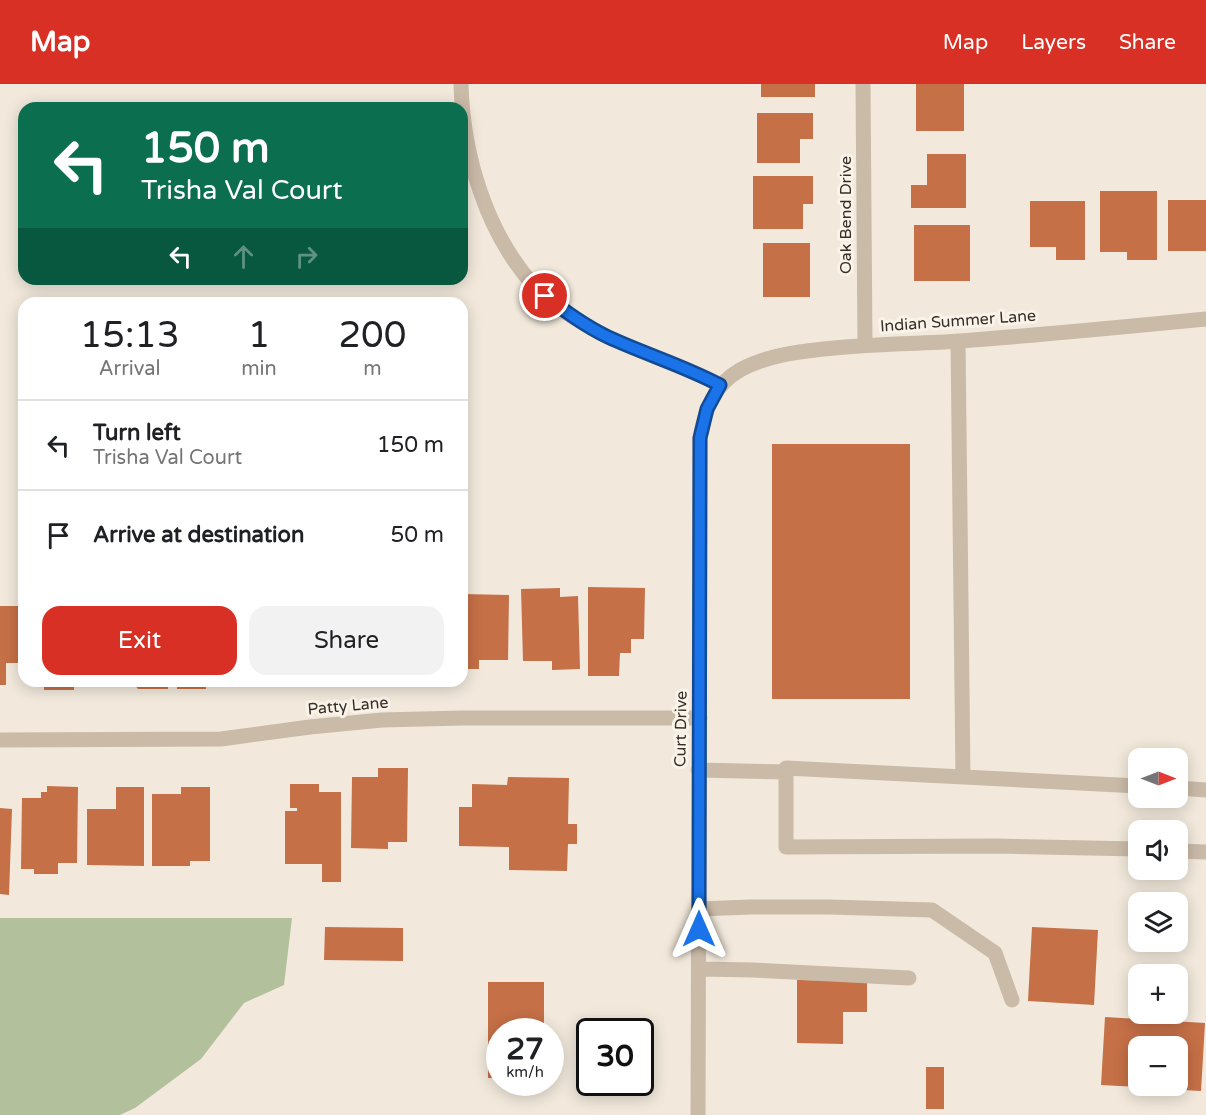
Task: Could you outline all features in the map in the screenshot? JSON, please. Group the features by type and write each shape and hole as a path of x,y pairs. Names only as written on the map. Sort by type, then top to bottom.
{"street":[{"path":"461,84 463,102"},
{"name":"Oak Bend Drive","path":"863,84 865,345"},
{"path":"468,147 486,206 506,248 536,288 571,316 606,336 692,370 720,385"},
{"name":"Indian Summer Lane","path":"720,385 741,370 765,360 799,352 865,345 958,341 1206,320"},
{"path":"958,341 963,777"},
{"name":"Curt Drive","path":"698,1115 700,438 707,409 720,385"},
{"name":"Patty Lane","path":"0,740 221,739 382,720 700,718"},
{"path":"1128,785 786,768 786,847 995,846 1128,849"},
{"path":"698,770 786,772"},
{"path":"1188,789 1206,790"},
{"path":"1188,851 1206,852"},
{"path":"699,909 829,907 932,910 995,953 1012,1000"},
{"path":"699,969 909,978"}],"green space":[{"path":"0,918 292,918 284,985 244,1003 201,1059 135,1108 120,1115 0,1115"}],"building":[{"path":"761,84 815,84 815,97 761,97"},
{"path":"916,84 964,84 964,131 916,131"},
{"path":"757,113 813,113 813,139 800,139 800,163 757,163"},
{"path":"927,154 966,154 966,208 911,208 911,185 927,185"},
{"path":"753,176 813,176 813,204 803,204 803,229 753,229"},
{"path":"1100,191 1157,191 1157,260 1127,260 1127,252 1100,252"},
{"path":"1168,200 1206,200 1206,251 1168,251"},
{"path":"1030,201 1085,201 1085,260 1056,260 1056,247 1030,247"},
{"path":"914,225 970,225 970,281 914,281"},
{"path":"763,243 810,243 810,297 763,297"},
{"path":"772,444 910,444 910,699 772,699"},
{"path":"588,587 645,588 644,639 631,639 631,653 620,653 619,676 588,676"},
{"path":"560,588 560,597 578,596 580,669 552,670 552,661 523,661 521,589"},
{"path":"468,594 509,595 508,660 479,660 479,669 468,669"},
{"path":"0,606 18,606 18,663 6,663 6,685 0,685"},
{"path":"44,687 74,687 74,690 44,690"},
{"path":"136,687 168,687 168,689 138,689"},
{"path":"177,687 206,687 206,689 177,689"},
{"path":"378,768 408,768 407,842 388,842 388,849 351,848 352,777 378,777"},
{"path":"508,777 569,778 568,824 577,824 577,844 568,844 567,871 509,870 509,847 459,846 459,807 472,807 472,784 507,785"},
{"path":"290,784 319,784 319,792 341,792 341,882 322,882 322,864 285,864 285,811 297,811 297,808 290,808"},
{"path":"47,786 78,787 77,863 58,863 58,874 34,874 34,869 21,869 22,798 41,798 41,792 47,792"},
{"path":"116,787 144,787 144,866 87,865 87,809 116,809"},
{"path":"181,787 210,787 210,861 190,861 190,866 152,866 152,794 181,794"},
{"path":"0,808 12,809 9,895 0,894"},
{"path":"325,927 403,928 403,961 324,960"},
{"path":"1032,927 1098,930 1094,1005 1028,1001"},
{"path":"797,980 867,981 867,1012 843,1012 843,1044 797,1043"},
{"path":"488,982 544,982 544,1018 488,1018"},
{"path":"1105,1017 1128,1018 1128,1024 1205,1023 1201,1091 1188,1090 1188,1036 1128,1036 1128,1086 1101,1085"},
{"path":"926,1067 944,1067 944,1109 926,1109"}],"route":[{"path":"545,296 571,316 606,336 692,370 720,385 707,409 700,438 699,929"}]}
